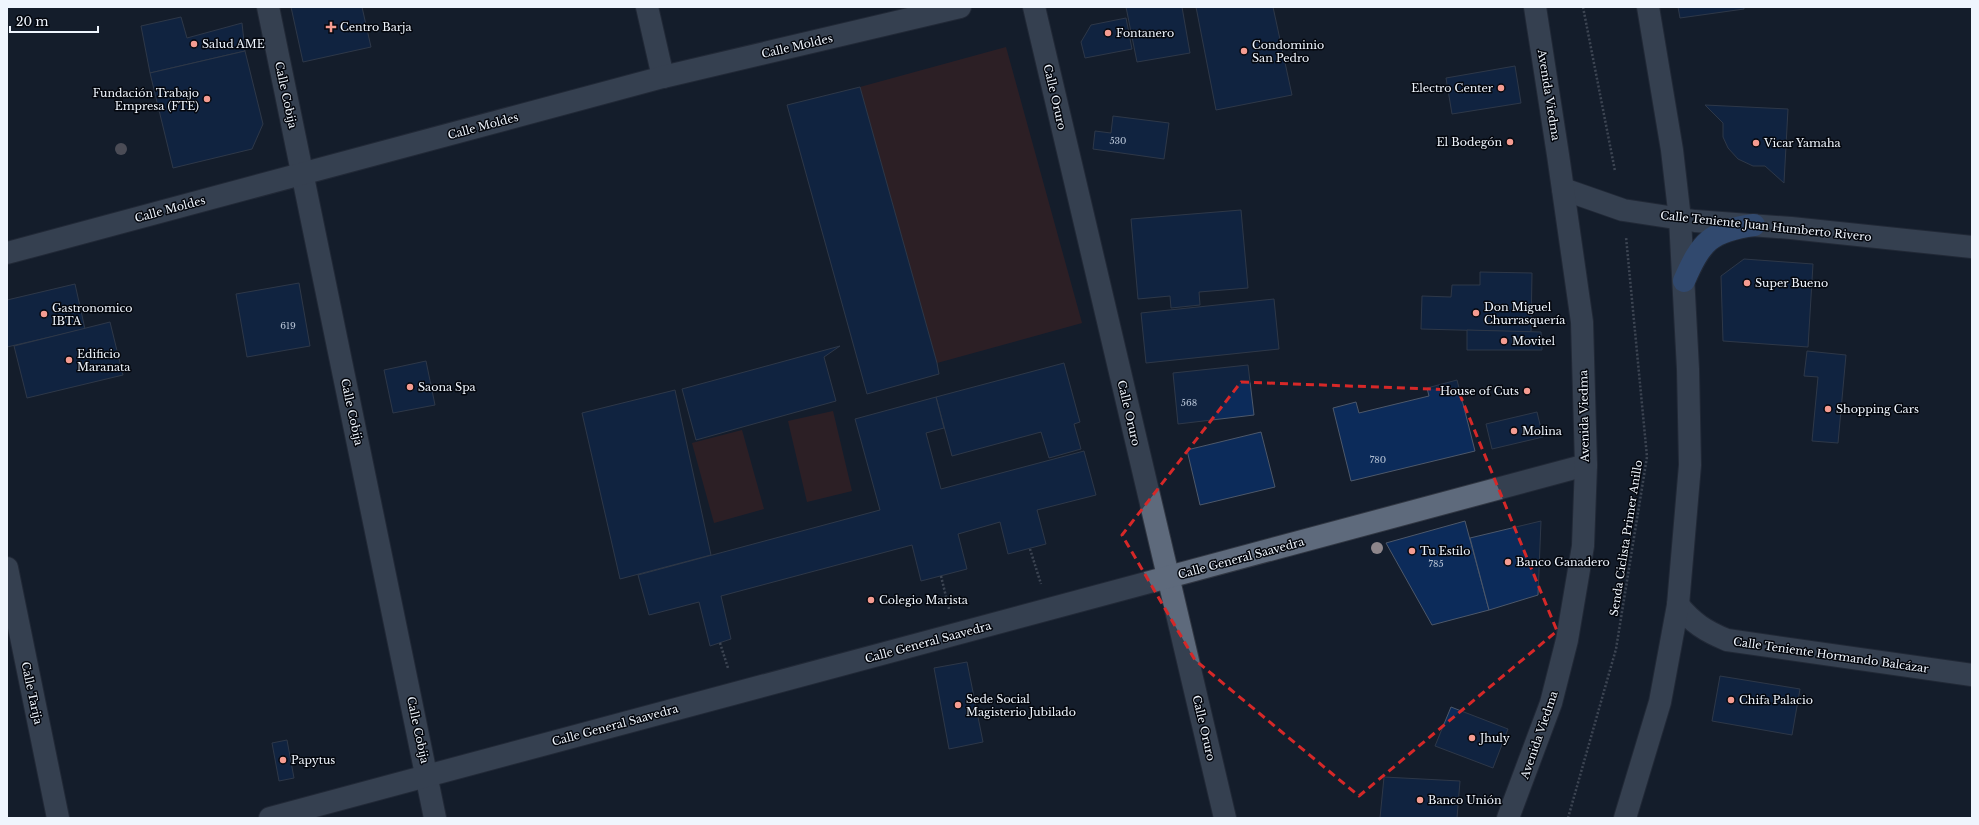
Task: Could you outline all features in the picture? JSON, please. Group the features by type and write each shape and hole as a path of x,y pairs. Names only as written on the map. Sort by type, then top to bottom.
{"main road":[{"path":"1684,281 1694,258 1709,240 1730,228 1754,225"}],"street":[{"name":"Calle Cobija","path":"268,7 428,775 435,818"},
{"path":"647,7 663,77"},
{"name":"Calle Moldes","path":"7,252 663,77 960,7"},
{"name":"Calle Oruro","path":"1034,7 1226,818"},
{"name":"Avenida Viedma","path":"1508,818 1550,703 1567,640 1582,546 1586,465 1582,322 1564,189 1534,7"},
{"path":"1625,818 1660,702 1678,605 1690,465 1688,369 1680,219 1672,150 1648,7"},
{"name":"Calle Teniente Juan Humberto Rivero","path":"1564,189 1623,210 1680,219 1972,247"},
{"name":"Calle General Saavedra","path":"270,818 1586,465"},
{"name":"Calle Tarija","path":"7,568 58,818"},
{"name":"Calle Teniente Hormando Balcázar","path":"1678,605 1689,618 1706,631 1727,640 1972,675"}],"path":[{"path":"1583,7 1614,171"},
{"name":"Senda Ciclista Primer Anillo","path":"1568,818 1616,649 1646,457 1626,231"},
{"path":"1030,549 1048,610"},
{"path":"941,576 955,635"}],"highlighted area":[{"path":"1241,382 1458,390 1557,631 1359,796 1195,660 1122,535"}],"shaded area":[{"path":"1006,47 1082,323 937,363 860,87"},
{"path":"833,411 852,491 807,502 788,421"},
{"path":"742,430 764,509 714,523 692,443"}],"building":[{"name":"Centro Barja","path":"291,7 362,7 371,47 303,62"},
{"path":"1126,7 1182,7 1190,53 1137,62"},
{"name":"Condominio San Pedro","path":"1196,7 1273,7 1292,95 1216,110"},
{"path":"1678,7 1744,7 1744,9 1680,18"},
{"name":"Salud AME","path":"181,17 187,38 242,23 245,51 150,73 141,26"},
{"name":"Fontanero","path":"1126,18 1132,49 1085,58 1081,42 1091,25"},
{"name":"Fundación Trabajo Empresa (FTE)","path":"245,51 263,124 252,149 173,168 150,73"},
{"path":"1515,66 1521,103 1452,114 1446,78"},
{"path":"860,87 939,374 867,394 787,105"},
{"name":"Vicar Yamaha","path":"1705,105 1788,109 1784,183 1765,166 1753,166 1738,159 1728,148 1723,137 1723,123"},
{"path":"1113,116 1169,123 1164,159 1093,149 1095,131 1111,133"},
{"path":"1241,210 1248,288 1199,292 1200,305 1171,308 1170,296 1138,299 1131,219"},
{"path":"1744,259 1813,264 1808,347 1723,341 1721,276"},
{"name":"Don Miguel Churrasquería","path":"1480,272 1532,273 1531,332 1421,329 1422,296 1451,297 1452,285 1480,285"},
{"path":"299,283 310,346 247,357 236,294"},
{"name":"Gastronomico IBTA","path":"75,284 85,329 7,347 7,300"},
{"path":"1274,299 1279,349 1146,363 1141,313"},
{"name":"Edificio Maranata","path":"110,322 123,375 27,398 14,346"},
{"name":"Movitel","path":"1467,330 1541,332 1542,350 1467,350"},
{"path":"840,346 824,357 836,401 696,440 682,389"},
{"name":"Shopping Cars","path":"1807,351 1846,355 1838,443 1812,441 1818,377 1804,376"},
{"name":"Saona Spa","path":"426,361 435,405 393,413 384,370"},
{"path":"1064,363 1080,422 1074,424 1081,449 1049,458 1041,432 952,456 936,397"},
{"path":"1248,365 1254,415 1178,424 1173,373"},
{"path":"1457,380 1475,451 1351,481 1333,408 1356,402 1359,413 1429,396 1427,388"},
{"path":"675,390 711,555 620,579 582,413"},
{"path":"936,397 944,428 926,433 941,489 1084,451 1096,495 1037,510 1046,544 1008,554 1000,522 958,534 967,569 921,581 912,545 721,596 731,639 710,646 699,602 649,615 638,575 880,510 855,419"},
{"name":"Molina","path":"1537,412 1543,437 1492,449 1486,424"},
{"path":"1261,432 1275,487 1200,505 1187,450"},
{"path":"1465,521 1489,610 1432,625 1386,543"},
{"name":"Banco Ganadero","path":"1541,521 1538,595 1489,610 1470,538"},
{"name":"Sede Social Magisterio Jubilado","path":"967,662 983,742 949,749 934,668"},
{"path":"1720,676 1800,689 1792,735 1712,721"},
{"name":"Jhuly","path":"1451,707 1508,729 1493,768 1435,746"},
{"name":"Papytus","path":"287,740 294,778 279,781 272,743"},
{"name":"Banco Unión","path":"1384,777 1460,781 1457,818 1380,818"}],"place":[{"name":"Centro Barja","path":"331,27"},
{"name":"Fontanero","path":"1108,33"},
{"name":"Salud AME","path":"194,44"},
{"name":"Condominio San Pedro","path":"1244,51"},
{"name":"Electro Center","path":"1501,88"},
{"name":"Fundación Trabajo Empresa (FTE)","path":"207,99"},
{"name":"El Bodegón","path":"1510,142"},
{"name":"Vicar Yamaha","path":"1756,143"},
{"name":"Super Bueno","path":"1747,283"},
{"name":"Don Miguel Churrasquería","path":"1476,313"},
{"name":"Gastronomico IBTA","path":"44,314"},
{"name":"Movitel","path":"1504,341"},
{"name":"Edificio Maranata","path":"69,360"},
{"name":"Saona Spa","path":"410,387"},
{"name":"House of Cuts","path":"1527,391"},
{"name":"Shopping Cars","path":"1828,409"},
{"name":"Molina","path":"1514,431"},
{"name":"Tu Estilo","path":"1412,551"},
{"name":"Banco Ganadero","path":"1508,562"},
{"name":"Colegio Marista","path":"871,600"},
{"name":"Chifa Palacio","path":"1731,700"},
{"name":"Sede Social Magisterio Jubilado","path":"958,705"},
{"name":"Jhuly","path":"1472,738"},
{"name":"Papytus","path":"283,760"},
{"name":"Banco Unión","path":"1420,800"}]}
